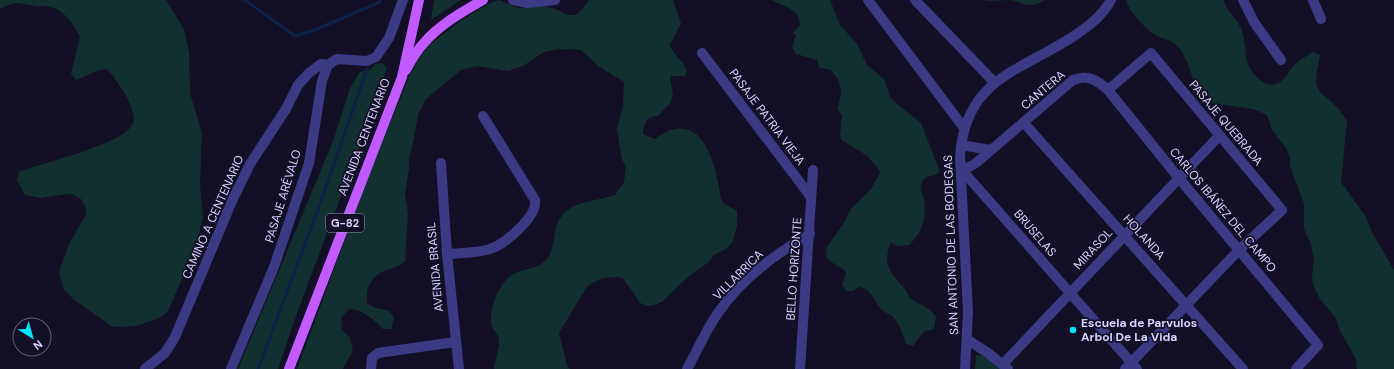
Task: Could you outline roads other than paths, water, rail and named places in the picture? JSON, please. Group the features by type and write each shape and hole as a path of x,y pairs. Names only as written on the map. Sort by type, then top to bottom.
{"main road":[{"name":"AVENIDA CENTENARIO","path":"289,369 402,77 419,0"},
{"path":"402,77 422,44 430,36 450,20 483,0"}],"street":[{"path":"328,65 337,59 367,61 376,57 389,38 403,0"},
{"path":"513,0 527,3 556,0"},
{"path":"868,0 964,128"},
{"path":"915,0 994,82"},
{"name":"SAN ANTONIO DE LAS BODEGAS","path":"965,369 968,340 968,312 961,169 961,145 964,128 974,106 994,82 1070,39 1088,26 1103,12 1111,0"},
{"path":"1244,0 1254,22 1281,60"},
{"path":"1313,0 1321,19"},
{"name":"PASAJE PATRIA VIEJA","path":"702,53 812,197"},
{"name":"PASAJE QUEBRADA","path":"1108,90 1151,53 1282,210 1239,250"},
{"name":"CAMINO A CENTENARIO","path":"145,369 165,353 175,337 232,201 260,148 281,117 303,78 321,64 328,65"},
{"name":"PASAJE ARÉVALO","path":"231,369 274,267 309,163 322,81 328,65"},
{"name":"CANTERA","path":"961,169 976,163 1068,84 1079,78 1091,78 1108,90"},
{"name":"CARLOS IBÁÑEZ DEL CAMPO","path":"1108,90 1178,177 1318,345 1296,369"},
{"path":"446,254 483,250 496,246 512,235 527,221 535,207 535,200 483,116"},
{"name":"HOLANDA","path":"1024,123 1243,369"},
{"name":"MIRASOL","path":"1006,366 1124,235 1219,136"},
{"path":"961,145 991,150"},
{"name":"AVENIDA BRASIL","path":"441,163 446,254 459,369"},
{"name":"BRUSELAS","path":"961,169 1070,294 1131,367"},
{"name":"BELLO HORIZONTE","path":"800,369 813,170"},
{"name":"VILLARRICA","path":"687,369 718,314 729,300 767,262 810,234"},
{"path":"1131,367 1239,250"},
{"path":"968,340 1006,366"},
{"path":"371,369 372,358 378,354 456,342"}],"waterway":[{"path":"245,0 295,36 317,29 380,2 380,0"},
{"path":"258,369 324,193 367,69"}],"place":[{"name":"Escuela de Parvulos Arbol De La Vida","path":"1073,330"}]}
